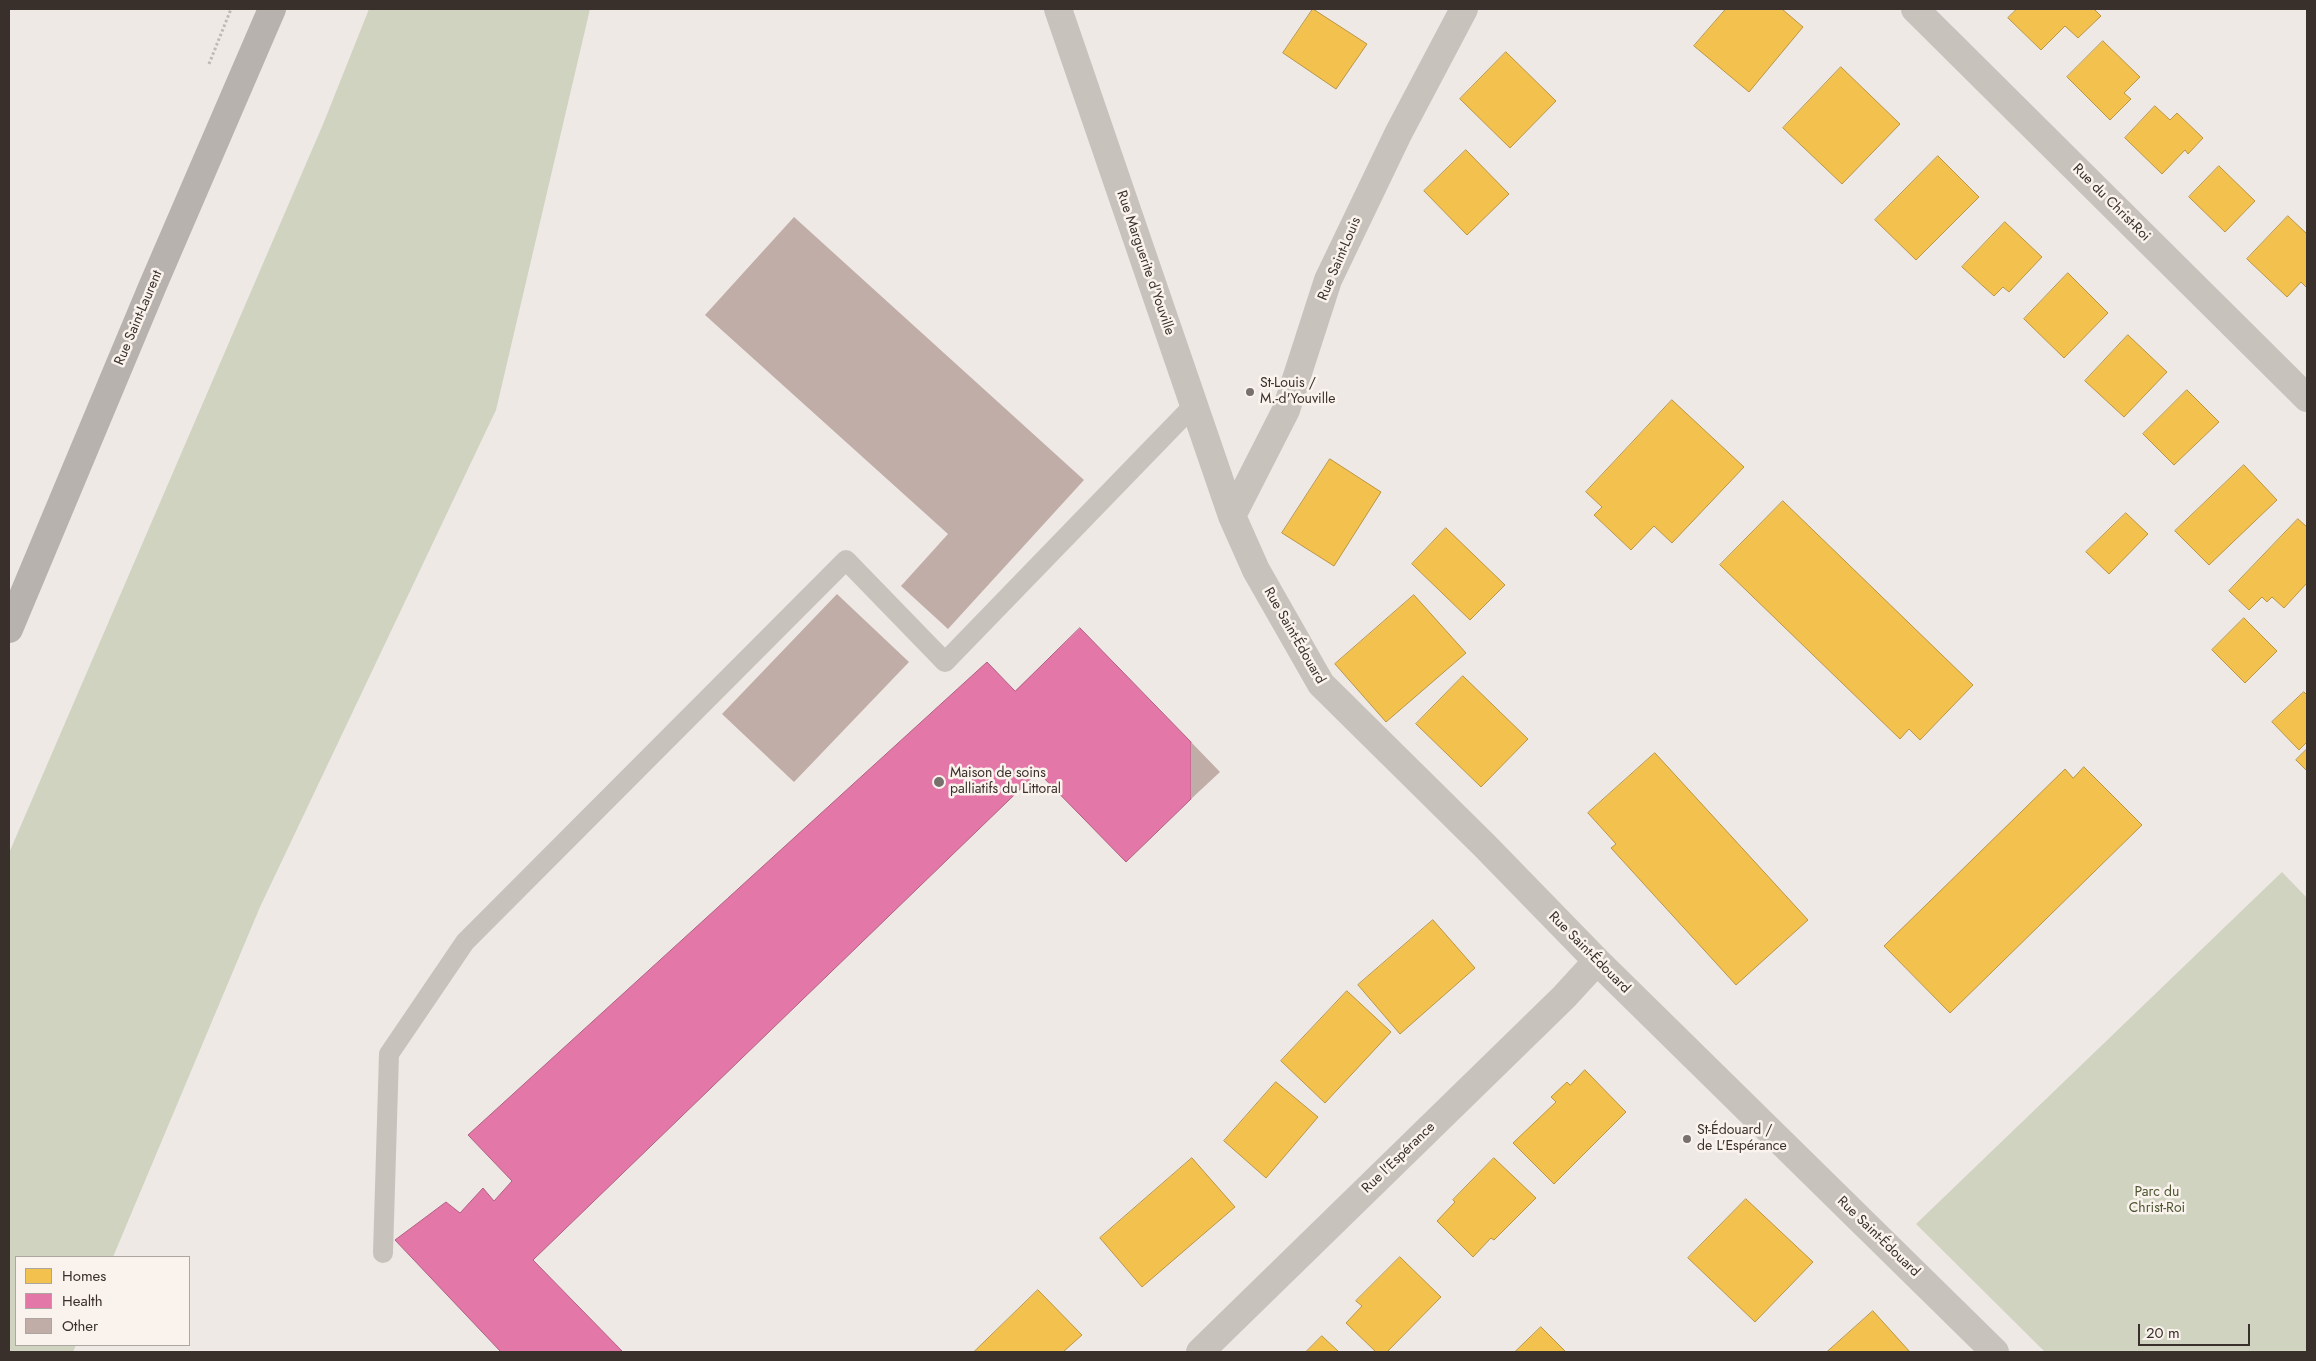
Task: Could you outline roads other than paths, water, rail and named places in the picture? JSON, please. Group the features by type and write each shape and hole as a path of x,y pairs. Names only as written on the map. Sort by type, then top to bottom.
{"street":[{"name":"Rue Saint-Laurent","path":"9,629 153,285 272,9"},
{"name":"Rue Marguerite d'Youville","path":"1058,9 1232,516"},
{"name":"Rue Saint-Louis","path":"1232,516 1286,410 1328,280 1398,134 1464,9"},
{"name":"Rue du Christ-Roi","path":"1915,9 2307,398"},
{"name":"Rue Saint-Édouard","path":"1232,516 1256,570 1321,684 1485,846 1597,962 1996,1352"},
{"name":"Rue l'Espérance","path":"1200,1352 1564,997 1597,962"}],"lane":[{"path":"383,1253 389,1054 464,942 846,560 945,662 1194,405"}],"place":[{"name":"St-Louis / M.-d'Youville","path":"1250,392"},
{"name":"Maison de soins palliatifs du Littoral","path":"939,782"},
{"name":"St-Édouard / de L'Espérance","path":"1687,1139"}],"park label":[{"name":"Parc du Christ-Roi","path":"2157,1202"}]}
